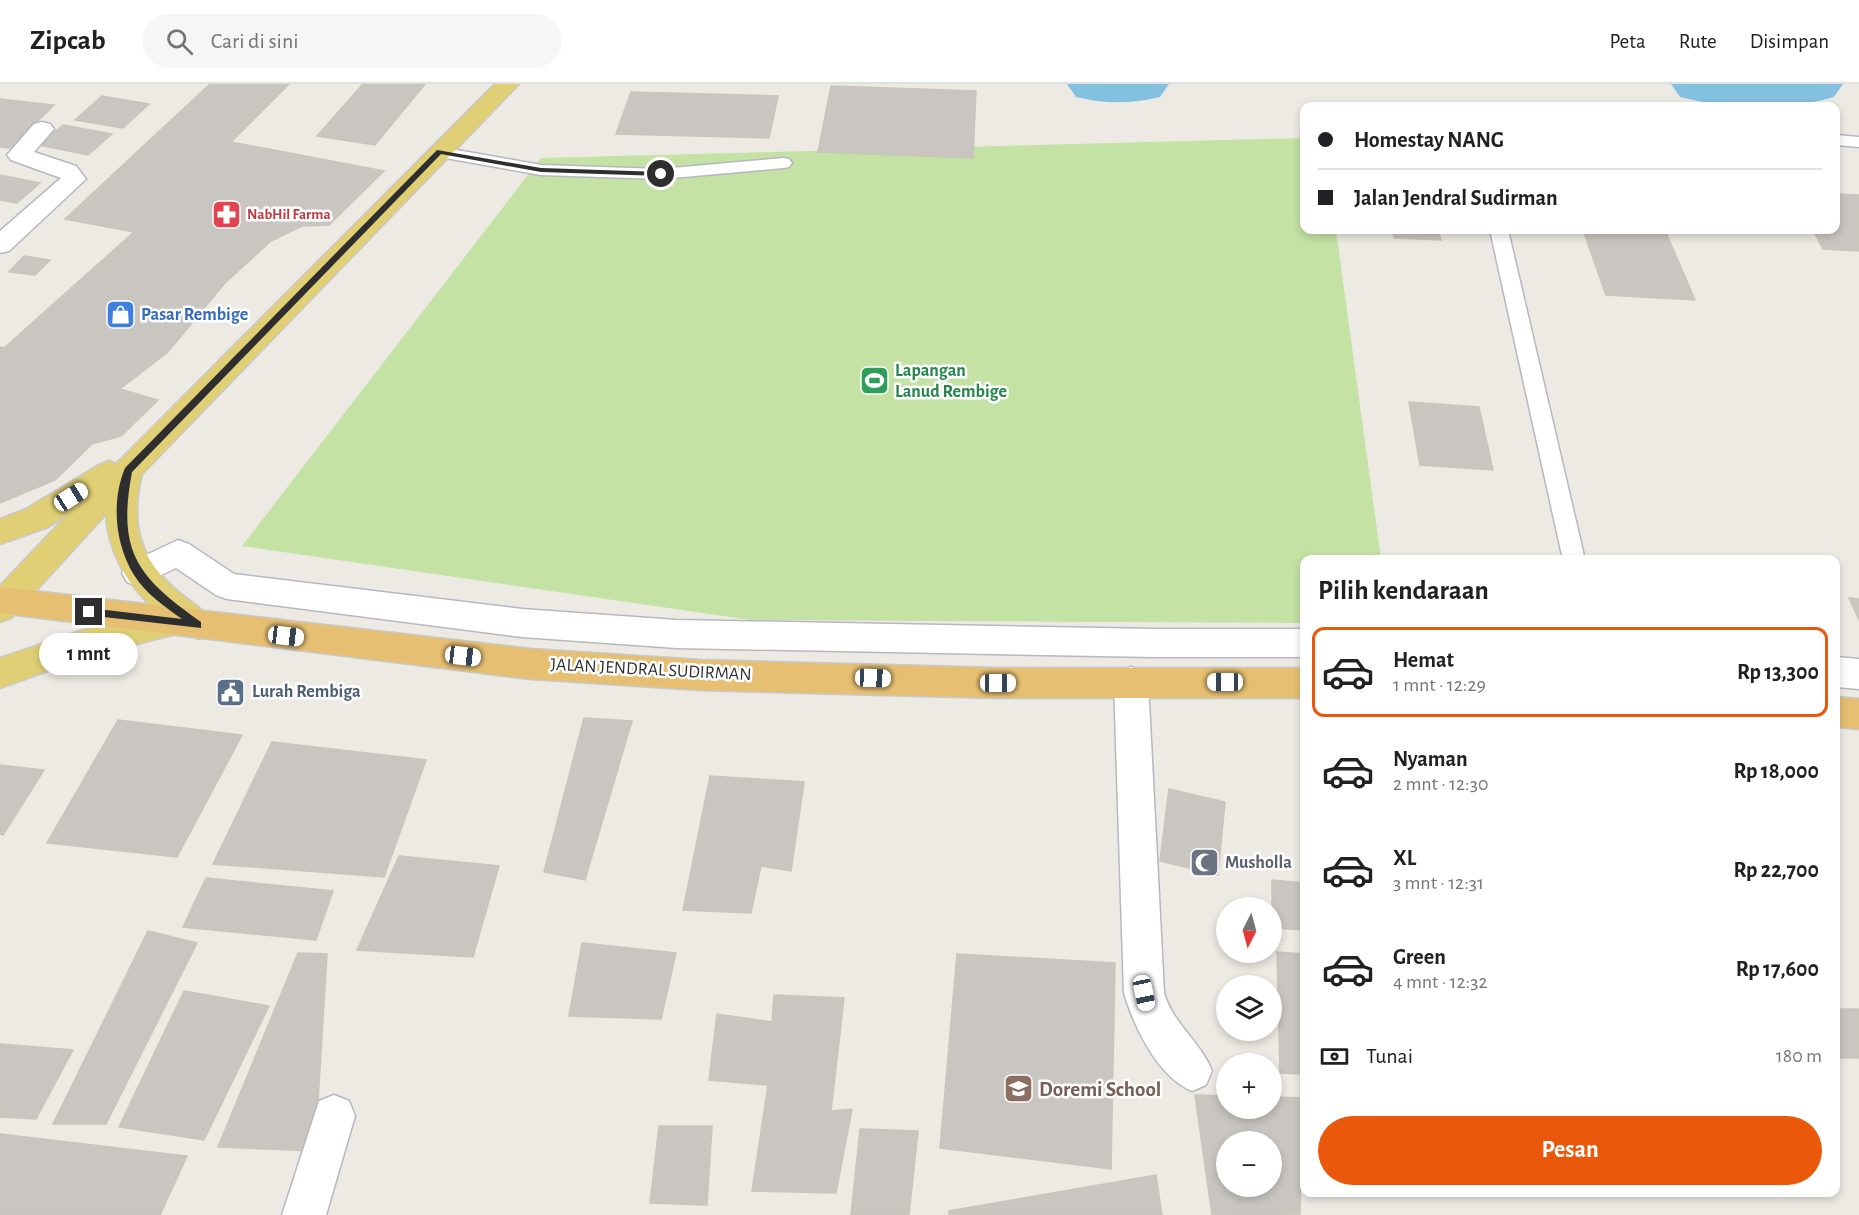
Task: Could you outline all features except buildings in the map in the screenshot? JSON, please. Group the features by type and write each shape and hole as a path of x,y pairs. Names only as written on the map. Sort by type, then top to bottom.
{"highway":[{"name":"JALAN JENDRAL SUDIRMAN","path":"2,603 531,664 701,675 998,683 1300,683"},
{"path":"1840,712 1859,714"}],"main road":[{"path":"2,603 152,444 508,84"},
{"path":"0,532 37,518 152,444"},
{"path":"128,470 121,506 124,541 138,573 185,624"},
{"path":"0,673 86,643 185,624"}],"street":[{"path":"0,245 74,179 68,171 19,155 42,129"},
{"path":"138,573 178,553 227,586 522,623 677,634 1154,643 1300,643"},
{"path":"1840,672 1859,674"},
{"path":"1131,682 1144,993 1148,1011 1156,1026 1192,1071"},
{"path":"304,1215 334,1116"}],"lane":[{"path":"1840,140 1859,142"},
{"path":"440,152 541,170 661,174 783,163"},
{"path":"1500,234 1573,555"}],"green space":[{"path":"1300,138 1300,234 1337,234 1380,555 1300,555 1300,623 751,620 242,546 541,158"}],"waterway":[{"path":"1097,84 1139,84"},
{"path":"1701,84 1715,87 1799,88 1813,84"}],"place":[{"name":"NabHil Farma","path":"226,214"},
{"name":"Pasar Rembige","path":"120,315"},
{"name":"Lapangan Lanud Rembige","path":"874,381"},
{"name":"Lurah Rembiga","path":"231,692"},
{"name":"Musholla","path":"1204,863"},
{"name":"Doremi School","path":"1018,1089"}],"route":[{"path":"89,612 198,625 164,601 138,573 124,541 121,506 128,470 440,152 541,170 661,174"}]}
